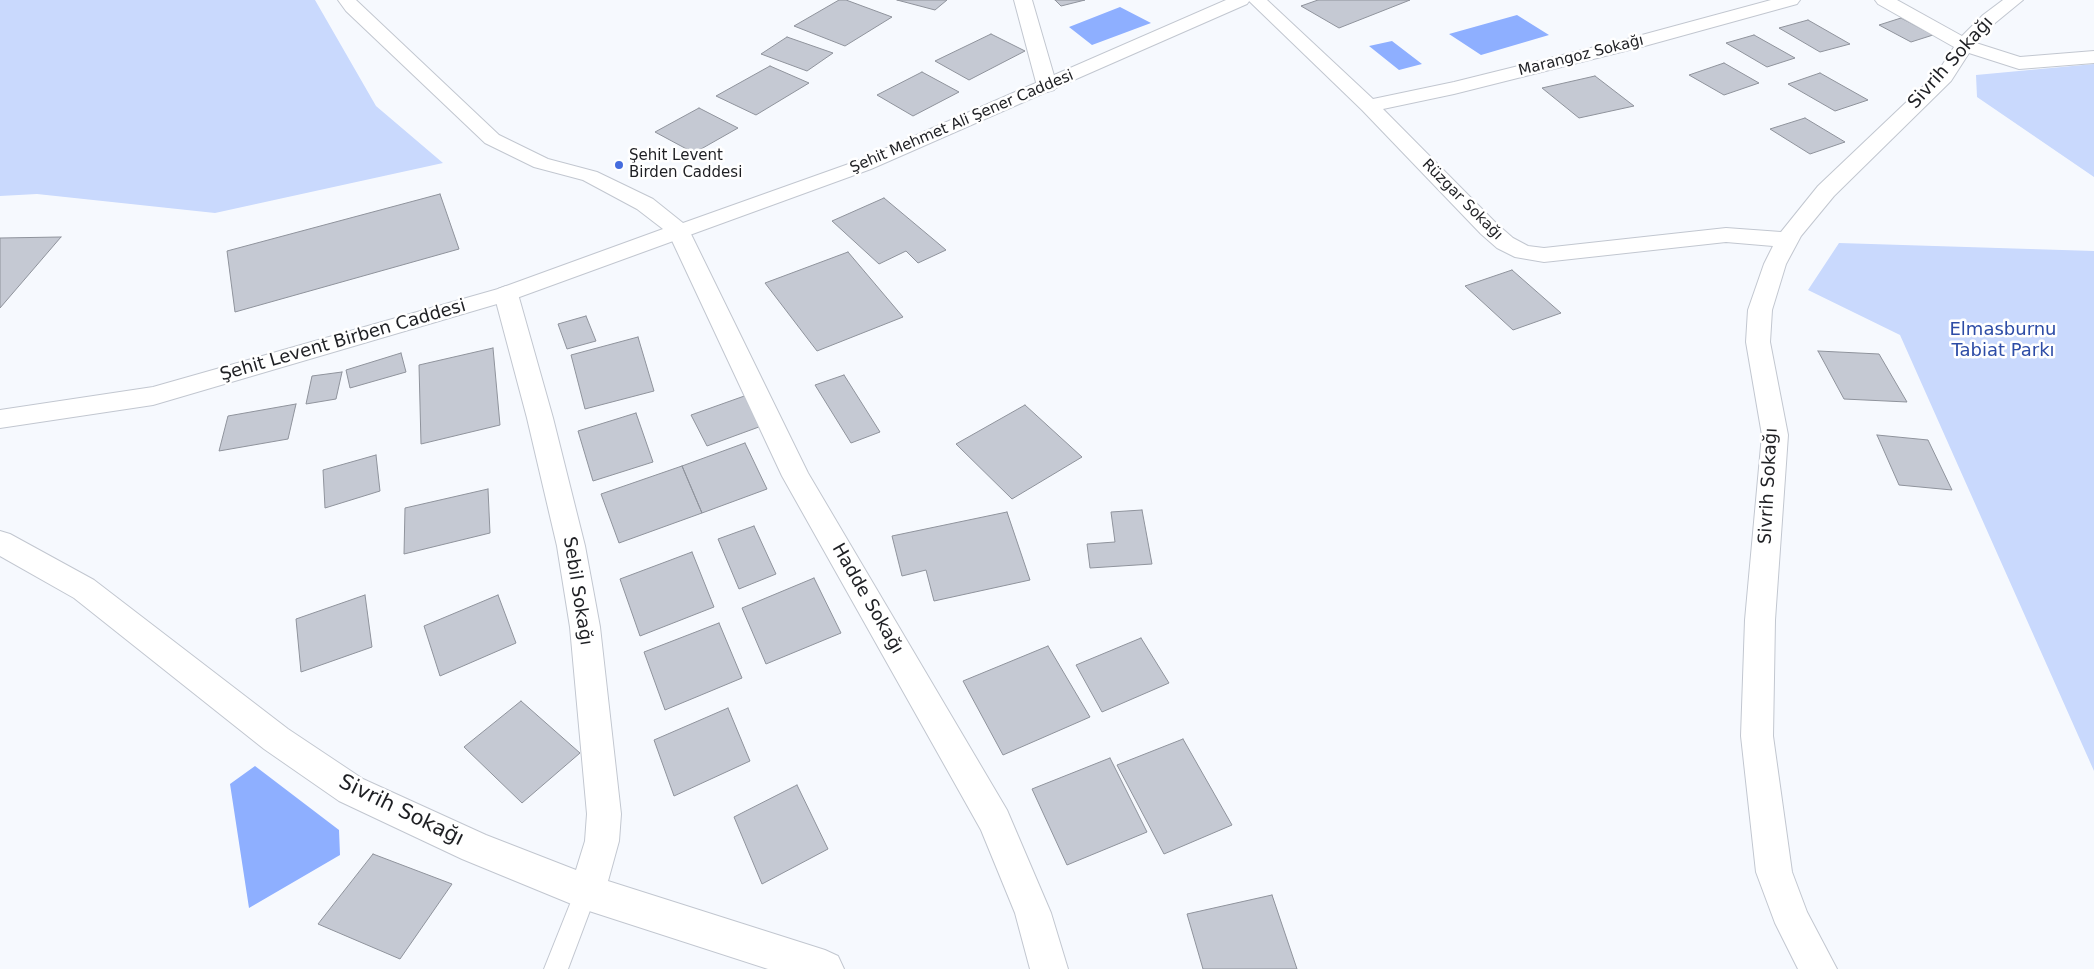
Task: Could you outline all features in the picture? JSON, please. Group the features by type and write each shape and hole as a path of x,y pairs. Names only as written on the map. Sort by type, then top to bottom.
{"street":[{"path":"347,0 352,7 492,140 541,163 590,176 645,204 678,230"},
{"path":"1023,0 1047,86"},
{"name":"Şehit Mehmet Ali Şener Caddesi","path":"678,230 864,165 1240,0"},
{"name":"Rüzgar Sokağı","path":"1257,0 1369,106 1489,229 1504,243 1523,252 1544,255 1726,235 1788,240"},
{"name":"Marangoz Sokağı","path":"1369,106 1454,88 1791,0"},
{"path":"1884,0 1964,45 2019,63 2094,57"},
{"name":"Sivrih Sokağı","path":"1818,969 1793,923 1774,872 1757,736 1760,620 1776,435 1758,342 1760,310 1775,264 1788,240 1826,191 1944,77 1964,45 1989,19 2014,0"},
{"name":"Şehit Levent Birben Caddesi","path":"0,419 153,396 506,294 678,230"},
{"name":"Hadde Sokağı","path":"678,230 796,476 995,821 1033,913 1050,969"},
{"name":"Sebil Sokağı","path":"506,294 540,418 571,546 585,627 604,814 602,841 596,867 586,892"},
{"name":"Sivrih Sokağı","path":"0,542 84,588 276,739 351,790 474,847 586,892 789,963 826,969"}],"lane":[{"path":"556,969 586,892"}],"green space":[{"path":"0,0 315,0 376,106 443,163 215,213 37,194 0,196"},
{"path":"2094,64 2094,177 1977,97 1976,75"},
{"name":"Elmasburnu Tabiat Parkı","path":"1839,243 2094,251 2094,771 1900,335 1808,290"}],"water":[{"path":"1120,7 1151,23 1092,45 1069,27"},
{"path":"1517,15 1549,35 1481,55 1449,34"},
{"path":"1392,41 1422,64 1399,70 1369,46"},
{"path":"255,766 339,830 340,855 249,908 230,784"}],"building":[{"path":"839,0 846,0 892,17 845,46 794,26"},
{"path":"897,0 947,0 935,10"},
{"path":"1055,0 1085,0 1061,6"},
{"path":"1318,0 1410,0 1339,28 1301,6"},
{"path":"1901,18 1933,35 1911,42 1879,25"},
{"path":"1808,20 1850,44 1820,52 1779,28"},
{"path":"991,34 1025,51 969,80 935,61"},
{"path":"1754,35 1795,58 1767,67 1726,43"},
{"path":"787,37 833,53 807,71 761,54"},
{"path":"1724,63 1759,83 1724,95 1689,75"},
{"path":"770,66 809,83 756,115 716,96"},
{"path":"922,72 959,92 913,116 877,95"},
{"path":"1820,73 1868,100 1835,111 1788,84"},
{"path":"1595,76 1634,106 1579,118 1542,88"},
{"path":"699,108 738,128 694,153 655,132"},
{"path":"1805,118 1845,142 1810,154 1770,129"},
{"path":"440,194 459,249 235,312 227,251"},
{"path":"884,198 946,250 918,263 906,251 879,264 832,221"},
{"path":"61,237 0,308 0,238"},
{"path":"848,252 903,317 817,351 765,283"},
{"path":"1512,270 1561,313 1513,330 1465,286"},
{"path":"586,316 596,341 567,349 558,324"},
{"path":"638,337 654,391 585,409 571,355"},
{"path":"493,348 500,425 421,444 419,365"},
{"path":"1818,351 1879,354 1907,402 1844,399"},
{"path":"401,353 406,372 350,388 346,370"},
{"path":"342,372 336,399 306,404 312,376"},
{"path":"844,375 880,432 851,443 815,385"},
{"path":"750,394 767,424 707,446 691,415"},
{"path":"296,404 288,439 219,451 228,416"},
{"path":"1025,405 1082,457 1012,499 956,444"},
{"path":"636,413 653,462 593,481 578,431"},
{"path":"1877,435 1928,440 1952,490 1899,485"},
{"path":"745,443 767,489 702,513 682,466"},
{"path":"376,455 380,491 325,508 323,470"},
{"path":"682,466 702,513 619,543 601,494"},
{"path":"488,489 490,533 404,554 405,508"},
{"path":"1142,510 1152,564 1090,568 1087,544 1115,542 1111,512"},
{"path":"1007,512 1030,580 934,601 926,570 902,576 892,536"},
{"path":"754,526 776,574 739,589 718,539"},
{"path":"692,552 714,607 640,636 620,579"},
{"path":"814,578 841,633 766,664 742,608"},
{"path":"365,595 372,647 301,672 296,619"},
{"path":"498,595 516,643 440,676 424,626"},
{"path":"719,623 742,678 665,710 644,652"},
{"path":"1141,638 1169,683 1102,712 1076,665"},
{"path":"1048,646 1090,717 1003,755 963,681"},
{"path":"521,701 580,753 522,803 464,747"},
{"path":"728,708 750,761 674,796 654,740"},
{"path":"1183,739 1232,825 1164,854 1117,765"},
{"path":"1110,758 1147,832 1067,865 1032,789"},
{"path":"797,785 828,849 762,884 734,817"},
{"path":"373,854 452,884 400,959 318,924"},
{"path":"1272,895 1297,969 1203,969 1187,914"}],"place":[{"name":"Şehit Levent Birden Caddesi","path":"619,165"}]}
